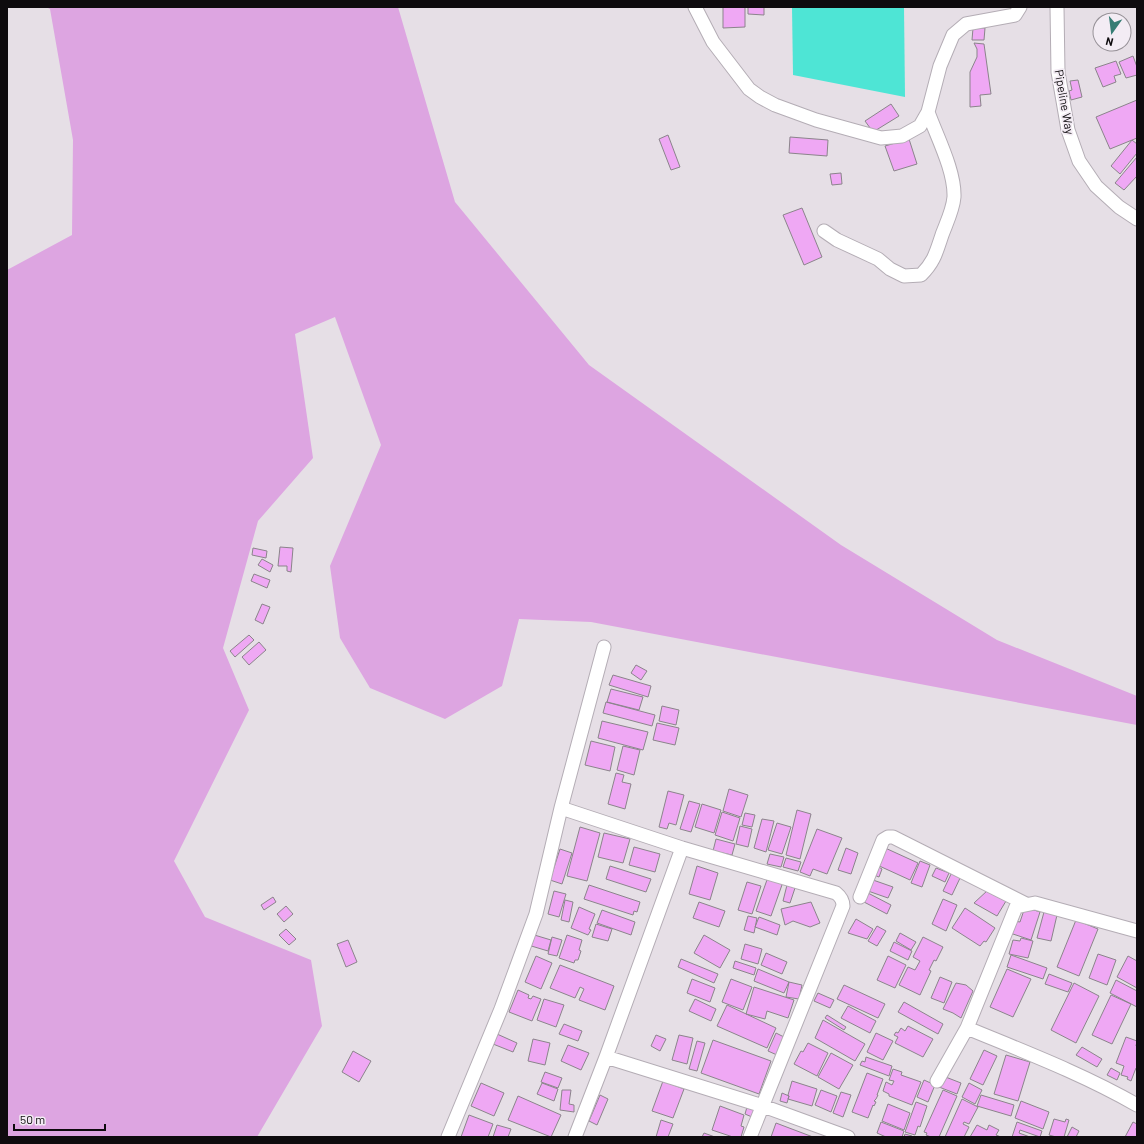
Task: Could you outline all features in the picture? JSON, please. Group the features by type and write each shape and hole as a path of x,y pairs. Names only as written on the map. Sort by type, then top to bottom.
{"street":[{"path":"695,7 713,42 748,89 775,105 816,120 881,138 902,136 920,126 928,112 940,66 953,35 966,24 1015,15 1020,7"},
{"name":"Pipeline Way","path":"1058,7 1058,72 1068,130 1076,154 1096,186 1119,207 1137,219"},
{"path":"824,231 837,240 878,259 890,269 904,276 921,275 931,266 954,198 950,170 928,112"},
{"path":"448,1137 501,1009 536,914 561,808 604,647"},
{"path":"561,808 682,848 836,894 843,901 843,906 750,1137"},
{"path":"860,897 884,840 888,837 893,837 1026,904"},
{"path":"575,1137 606,1057 682,848"},
{"path":"937,1081 967,1028 1016,907 1035,903 1137,931"},
{"path":"967,1028 1069,1070 1137,1105"},
{"path":"606,1057 763,1106 848,1137"}],"shaded area":[{"path":"46,7 398,7 455,202 589,365 841,545 997,640 1137,696 1137,725 591,622 519,619 502,686 445,719 370,688 340,638 330,566 381,445 335,317 295,334 313,458 258,521 223,648 249,710 174,861 205,917 311,960 322,1026 257,1137 7,1137 7,270 72,235 73,140 50,9"},
{"path":"792,7 904,7 905,97 793,75"}],"building":[{"path":"723,7 745,7 745,27 723,28"},
{"path":"748,7 764,7 764,15 748,14"},
{"path":"973,28 985,28 984,40 972,40"},
{"path":"974,43 984,44 991,94 980,95 981,106 970,107 970,72 977,57 977,49"},
{"path":"1133,56 1137,67 1137,75 1126,78 1119,62"},
{"path":"1116,61 1121,74 1114,76 1116,82 1103,87 1095,68"},
{"path":"1078,80 1082,97 1071,100 1069,91 1072,90 1070,81"},
{"path":"1137,100 1137,138 1110,149 1096,117"},
{"path":"891,104 899,116 873,132 865,121"},
{"path":"668,135 680,167 671,170 659,139"},
{"path":"790,137 828,140 827,156 789,153"},
{"path":"909,139 917,164 894,171 885,146"},
{"path":"1132,140 1137,144 1137,153 1120,174 1111,166"},
{"path":"1137,157 1137,176 1124,190 1115,183"},
{"path":"841,173 842,184 832,185 830,174"},
{"path":"802,208 822,257 804,265 783,215"},
{"path":"280,547 293,548 291,572 287,571 287,566 278,566"},
{"path":"253,548 267,551 266,558 252,555"},
{"path":"262,559 273,565 270,572 258,565"},
{"path":"254,574 270,580 267,588 251,581"},
{"path":"262,604 270,607 263,624 255,620"},
{"path":"249,635 254,640 235,657 230,651"},
{"path":"259,642 266,650 249,665 242,657"},
{"path":"636,665 647,671 641,680 631,673"},
{"path":"613,675 651,686 648,697 609,685"},
{"path":"611,689 643,697 639,710 607,702"},
{"path":"606,702 655,715 652,726 603,713"},
{"path":"662,706 679,710 676,725 659,721"},
{"path":"602,721 648,732 643,750 598,738"},
{"path":"657,723 679,728 675,745 653,740"},
{"path":"591,741 615,747 610,771 585,765"},
{"path":"623,746 640,750 634,775 617,770"},
{"path":"616,773 624,775 622,782 631,784 625,809 608,804"},
{"path":"729,789 748,795 741,817 723,811"},
{"path":"668,791 684,795 676,825 669,823 667,829 659,827"},
{"path":"689,801 700,804 691,832 680,829"},
{"path":"702,804 721,810 714,833 695,827"},
{"path":"797,810 811,814 800,859 786,855"},
{"path":"722,812 740,818 733,841 715,835"},
{"path":"745,813 755,815 752,827 742,825"},
{"path":"762,819 774,821 766,852 754,848"},
{"path":"777,823 791,827 782,854 768,850"},
{"path":"740,826 752,829 748,847 736,844"},
{"path":"580,827 600,833 587,881 567,876"},
{"path":"817,829 842,838 827,874 813,869 810,876 800,872"},
{"path":"604,833 630,839 623,863 598,857"},
{"path":"716,839 735,844 732,855 713,851"},
{"path":"634,847 660,854 655,872 629,865"},
{"path":"883,847 918,863 910,880 875,864"},
{"path":"846,848 858,853 851,874 838,870"},
{"path":"560,849 572,853 562,884 550,880"},
{"path":"770,854 784,857 781,867 767,864"},
{"path":"786,858 801,862 798,871 783,867"},
{"path":"920,861 930,865 922,887 911,883"},
{"path":"610,866 651,879 646,892 606,879"},
{"path":"697,866 718,873 710,900 689,894"},
{"path":"877,866 882,869 879,877 874,875"},
{"path":"936,868 949,873 945,882 932,876"},
{"path":"952,872 961,876 952,895 943,891"},
{"path":"768,877 783,882 771,916 756,911"},
{"path":"873,880 893,887 888,898 868,891"},
{"path":"747,882 761,886 752,914 738,910"},
{"path":"589,885 640,902 637,912 634,911 633,915 584,899"},
{"path":"787,885 795,888 790,903 783,901"},
{"path":"988,890 1006,901 997,916 974,903"},
{"path":"554,891 566,894 559,917 548,914"},
{"path":"868,893 891,905 887,914 864,902"},
{"path":"273,897 276,902 264,910 261,905"},
{"path":"943,899 957,905 946,931 932,924"},
{"path":"565,900 573,902 569,922 561,920"},
{"path":"699,902 725,911 719,927 693,918"},
{"path":"811,902 820,923 810,927 793,921 785,925 781,909"},
{"path":"286,906 293,914 284,922 277,914"},
{"path":"579,907 595,914 589,929 591,930 588,935 571,928"},
{"path":"1025,907 1040,912 1031,940 1010,933 1014,921 1020,922"},
{"path":"965,908 995,928 986,942 984,941 980,946 952,928"},
{"path":"602,910 635,922 631,935 597,923"},
{"path":"1044,912 1057,915 1051,941 1037,938"},
{"path":"748,916 757,918 754,933 744,930"},
{"path":"759,917 780,925 777,935 755,927"},
{"path":"856,919 873,929 867,939 848,933"},
{"path":"1076,920 1098,929 1079,976 1057,967"},
{"path":"596,924 612,929 608,941 592,937"},
{"path":"877,926 886,931 877,946 868,941"},
{"path":"286,929 296,939 289,945 279,935"},
{"path":"900,933 916,942 911,950 896,941"},
{"path":"531,934 551,940 548,951 528,945"},
{"path":"567,935 582,940 578,960 575,960 574,963 559,958"},
{"path":"704,935 730,950 720,968 694,953"},
{"path":"552,937 562,940 557,956 548,954"},
{"path":"923,937 943,947 936,961 934,960 929,970 931,971 920,995 899,985 908,967 915,970 920,961 913,957"},
{"path":"1021,938 1033,941 1028,958 1009,954 1013,940 1020,941"},
{"path":"348,940 357,962 346,967 337,944"},
{"path":"894,942 912,951 908,960 890,951"},
{"path":"745,944 762,949 758,964 741,959"},
{"path":"766,953 787,962 782,974 761,965"},
{"path":"1098,954 1116,960 1107,985 1089,978"},
{"path":"1011,955 1047,968 1043,979 1007,967"},
{"path":"536,956 552,963 541,989 525,982"},
{"path":"888,956 906,965 895,988 877,980"},
{"path":"1128,956 1137,961 1137,988 1117,977"},
{"path":"681,959 718,974 714,983 678,967"},
{"path":"735,961 756,968 754,975 733,968"},
{"path":"560,965 614,986 605,1010 579,1000 584,989 580,987 575,998 550,988"},
{"path":"758,969 789,982 784,993 754,981"},
{"path":"1007,969 1031,979 1013,1017 990,1007"},
{"path":"1049,974 1072,983 1068,992 1045,984"},
{"path":"940,977 952,982 944,1003 931,998"},
{"path":"692,979 715,988 710,1002 687,993"},
{"path":"731,979 752,987 743,1010 722,1002"},
{"path":"1116,980 1137,991 1137,1007 1110,993"},
{"path":"789,982 802,985 799,999 786,997"},
{"path":"956,983 966,985 973,991 961,1018 943,1009"},
{"path":"1074,983 1099,996 1076,1043 1051,1030"},
{"path":"844,985 885,1004 878,1018 837,999"},
{"path":"754,987 794,1000 788,1018 767,1011 765,1019 746,1014"},
{"path":"518,990 529,995 528,998 531,999 533,996 541,999 532,1021 509,1012"},
{"path":"818,993 834,1000 830,1008 814,1001"},
{"path":"1111,995 1131,1004 1112,1044 1092,1035"},
{"path":"544,999 564,1005 556,1027 537,1020"},
{"path":"695,999 716,1009 711,1021 689,1011"},
{"path":"904,1002 943,1024 938,1034 898,1012"},
{"path":"727,1005 776,1028 767,1048 717,1026"},
{"path":"848,1006 876,1021 870,1033 841,1018"},
{"path":"827,1015 846,1027 844,1030 825,1018"},
{"path":"823,1020 865,1044 855,1061 815,1038"},
{"path":"564,1024 582,1031 578,1041 559,1034"},
{"path":"908,1026 933,1039 923,1057 895,1043 898,1037 894,1035 896,1032 898,1033 901,1028 905,1031"},
{"path":"776,1033 784,1037 777,1055 768,1051"},
{"path":"876,1033 893,1041 883,1060 867,1052"},
{"path":"497,1034 517,1043 513,1052 493,1044"},
{"path":"656,1035 666,1039 660,1051 651,1046"},
{"path":"679,1035 693,1038 687,1064 672,1060"},
{"path":"1126,1037 1137,1041 1137,1069 1136,1068 1131,1081 1127,1079 1128,1077 1121,1075 1124,1066 1116,1063"},
{"path":"533,1039 550,1043 545,1065 528,1061"},
{"path":"713,1040 771,1061 759,1094 701,1073"},
{"path":"697,1041 705,1043 697,1071 689,1069"},
{"path":"808,1043 828,1053 817,1076 794,1064 801,1051 803,1052"},
{"path":"568,1045 589,1053 581,1070 561,1061"},
{"path":"1082,1047 1102,1059 1097,1067 1076,1055"},
{"path":"984,1050 997,1056 983,1085 970,1079"},
{"path":"353,1051 371,1061 359,1082 342,1072"},
{"path":"831,1053 853,1065 839,1089 818,1077"},
{"path":"1006,1055 1030,1062 1018,1101 994,1094"},
{"path":"866,1057 892,1066 889,1076 860,1065 862,1061 865,1062"},
{"path":"1111,1068 1120,1073 1117,1080 1107,1075"},
{"path":"893,1069 902,1072 901,1075 921,1082 912,1105 889,1096 889,1094 883,1091 886,1082 892,1085 894,1081 889,1080"},
{"path":"545,1072 562,1078 558,1088 541,1082"},
{"path":"867,1073 883,1079 878,1095 874,1101 876,1102 874,1106 873,1105 868,1118 852,1112"},
{"path":"943,1076 961,1083 957,1094 939,1087"},
{"path":"924,1080 935,1085 928,1102 917,1097"},
{"path":"663,1081 684,1089 673,1118 652,1111"},
{"path":"792,1081 817,1089 812,1106 788,1099"},
{"path":"481,1083 504,1093 494,1116 471,1106"},
{"path":"542,1083 558,1089 554,1101 537,1094"},
{"path":"969,1083 982,1090 975,1104 962,1097"},
{"path":"562,1090 571,1090 569,1104 574,1105 574,1112 560,1110"},
{"path":"821,1090 837,1096 831,1112 815,1105"},
{"path":"943,1090 957,1096 939,1137 931,1137 926,1135 927,1133 924,1132"},
{"path":"841,1092 851,1095 843,1117 833,1113"},
{"path":"782,1093 789,1096 787,1103 780,1101"},
{"path":"600,1095 608,1099 597,1125 589,1121"},
{"path":"981,1095 1014,1105 1011,1116 977,1106"},
{"path":"518,1096 561,1115 551,1137 508,1120"},
{"path":"962,1099 978,1107 969,1124 964,1122 963,1124 969,1127 964,1137 945,1137"},
{"path":"1021,1101 1049,1112 1043,1129 1015,1118"},
{"path":"916,1102 927,1106 920,1127 918,1126 915,1135 905,1132"},
{"path":"888,1104 910,1113 904,1130 882,1121"},
{"path":"720,1106 744,1115 741,1126 744,1127 741,1137 733,1137 712,1130"},
{"path":"747,1107 755,1109 752,1117 745,1114"},
{"path":"469,1115 493,1124 488,1137 461,1137"},
{"path":"1054,1119 1065,1122 1066,1119 1069,1120 1064,1137 1049,1135"},
{"path":"661,1120 673,1124 668,1137 656,1137"},
{"path":"881,1122 904,1131 902,1137 886,1137 877,1133"},
{"path":"1017,1122 1042,1131 1040,1137 1020,1130 1019,1133 1030,1137 1012,1137"},
{"path":"1133,1122 1137,1124 1137,1137 1125,1137"},
{"path":"776,1123 813,1137 771,1137"},
{"path":"497,1125 511,1129 508,1137 493,1137"},
{"path":"977,1125 987,1130 989,1125 999,1130 996,1135 1001,1137 970,1137"},
{"path":"1072,1127 1079,1131 1076,1137 1067,1137"},
{"path":"704,1133 715,1137 702,1137"},
{"path":"905,1134 912,1136 912,1137 904,1137"}]}
